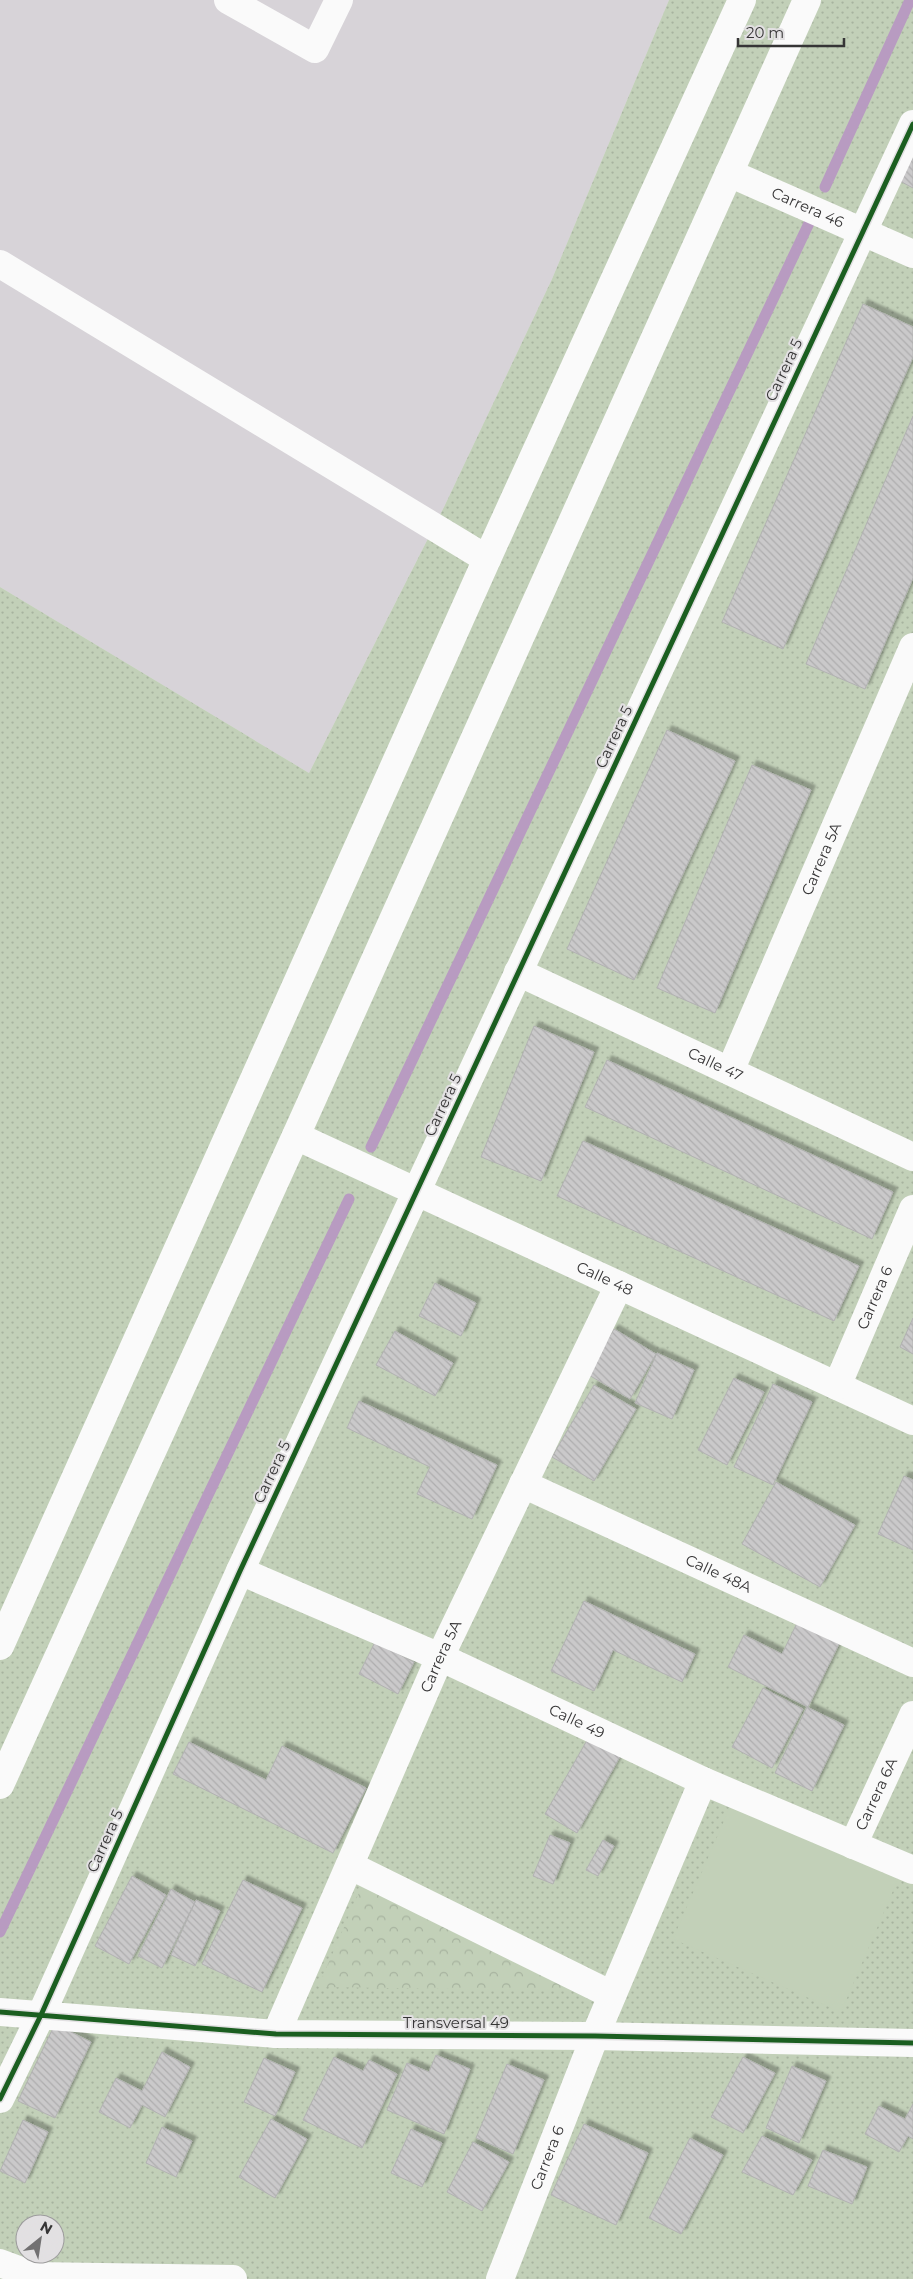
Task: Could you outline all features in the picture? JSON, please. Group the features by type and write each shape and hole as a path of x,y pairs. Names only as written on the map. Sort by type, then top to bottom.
{"street":[{"path":"228,0 315,49 338,0"},
{"path":"0,1646 487,559 742,0"},
{"path":"0,1785 296,1136 807,0"},
{"name":"Carrera 5","path":"0,2098 41,2015 240,1572 913,124"},
{"name":"Carrera 46","path":"729,173 913,254"},
{"path":"0,264 487,559"},
{"name":"Carrera 5A","path":"730,1071 913,647"},
{"name":"Calle 47","path":"518,972 913,1157"},
{"name":"Calle 48","path":"296,1136 913,1421"},
{"name":"Carrera 6","path":"837,1386 913,1209"},
{"name":"Carrera 5A","path":"276,2034 351,1866 440,1657 618,1285"},
{"name":"Calle 48A","path":"523,1484 913,1662"},
{"name":"Calle 49","path":"240,1572 440,1657 703,1781 913,1870"},
{"name":"Carrera 6A","path":"853,1845 913,1716"},
{"name":"Carrera 6","path":"500,2279 595,2036 703,1781"},
{"path":"351,1866 612,1995"},
{"name":"Transversal 49","path":"0,2012 276,2034 595,2036 913,2043"},
{"path":"0,2263 35,2276 233,2279"}],"shaded area":[{"path":"0,0 669,0 552,279 444,507 309,773 0,587"}],"green space":[{"path":"669,0 913,0 913,2279 0,2279 0,587 309,773 444,507 552,279"},
{"path":"730,1807 898,1879 841,2012 673,1939"},
{"path":"365,1879 599,1991 318,1987"}],"building":[{"path":"913,141 913,188 894,178"},
{"path":"863,304 913,327 913,357 783,649 722,622"},
{"path":"913,416 913,578 865,689 806,664"},
{"path":"667,730 735,761 634,980 567,949"},
{"path":"752,765 811,790 715,1013 657,988"},
{"path":"534,1026 594,1052 541,1181 481,1157"},
{"path":"607,1060 893,1192 872,1239 585,1107"},
{"path":"583,1141 859,1266 834,1321 557,1196"},
{"path":"435,1283 476,1303 461,1336 419,1316"},
{"path":"913,1318 913,1354 900,1347"},
{"path":"614,1329 656,1354 630,1399 587,1374"},
{"path":"395,1331 453,1363 435,1396 376,1365"},
{"path":"657,1353 694,1370 672,1419 635,1403"},
{"path":"734,1378 764,1392 727,1465 698,1450"},
{"path":"773,1384 812,1402 773,1485 734,1467"},
{"path":"594,1385 636,1409 594,1481 552,1457"},
{"path":"359,1401 497,1465 472,1519 417,1494 430,1467 347,1428"},
{"path":"904,1476 913,1480 913,1550 878,1534"},
{"path":"776,1482 855,1525 820,1587 742,1544"},
{"path":"584,1601 695,1654 682,1682 613,1650 594,1691 551,1671"},
{"path":"797,1623 839,1644 808,1707 728,1667 744,1635 782,1654"},
{"path":"375,1642 414,1662 398,1694 359,1674"},
{"path":"763,1688 803,1709 772,1768 732,1747"},
{"path":"807,1707 844,1725 812,1791 775,1773"},
{"path":"590,1735 622,1753 577,1833 545,1814"},
{"path":"189,1742 266,1780 282,1746 366,1788 333,1853 173,1774"},
{"path":"550,1835 570,1843 553,1884 533,1876"},
{"path":"603,1840 614,1846 598,1876 586,1870"},
{"path":"132,1876 166,1895 129,1964 95,1946"},
{"path":"243,1880 302,1908 262,1992 202,1964"},
{"path":"171,1889 195,1902 162,1968 138,1956"},
{"path":"196,1900 220,1911 195,1966 171,1955"},
{"path":"55,2024 91,2042 55,2118 18,2101"},
{"path":"162,2052 190,2067 165,2117 142,2105 130,2128 99,2112 116,2078 142,2091"},
{"path":"436,2055 470,2069 444,2134 387,2110 407,2063 429,2072"},
{"path":"334,2057 363,2071 369,2060 397,2074 362,2148 303,2120"},
{"path":"743,2057 775,2073 743,2133 711,2117"},
{"path":"264,2058 295,2072 275,2116 244,2102"},
{"path":"507,2064 544,2080 513,2154 476,2138"},
{"path":"792,2066 826,2081 799,2143 766,2128"},
{"path":"913,2104 913,2139 908,2136 899,2152 865,2134 879,2106 905,2119"},
{"path":"271,2119 307,2139 275,2198 239,2177"},
{"path":"23,2120 48,2132 25,2183 0,2171"},
{"path":"584,2124 648,2153 616,2225 551,2195"},
{"path":"162,2127 192,2141 176,2177 146,2163"},
{"path":"411,2129 442,2143 422,2187 391,2173"},
{"path":"762,2136 812,2160 793,2195 742,2172"},
{"path":"690,2138 723,2155 681,2234 649,2218"},
{"path":"473,2142 509,2162 482,2211 447,2192"},
{"path":"823,2150 867,2167 852,2204 808,2186"}],"waterway":[{"path":"825,187 910,0"},
{"path":"371,1147 811,219"},
{"path":"0,1932 349,1199"}],"cycle path":[{"path":"0,2099 41,2015 240,1571 913,124"},
{"path":"0,2012 276,2034 595,2036 913,2043"}]}
